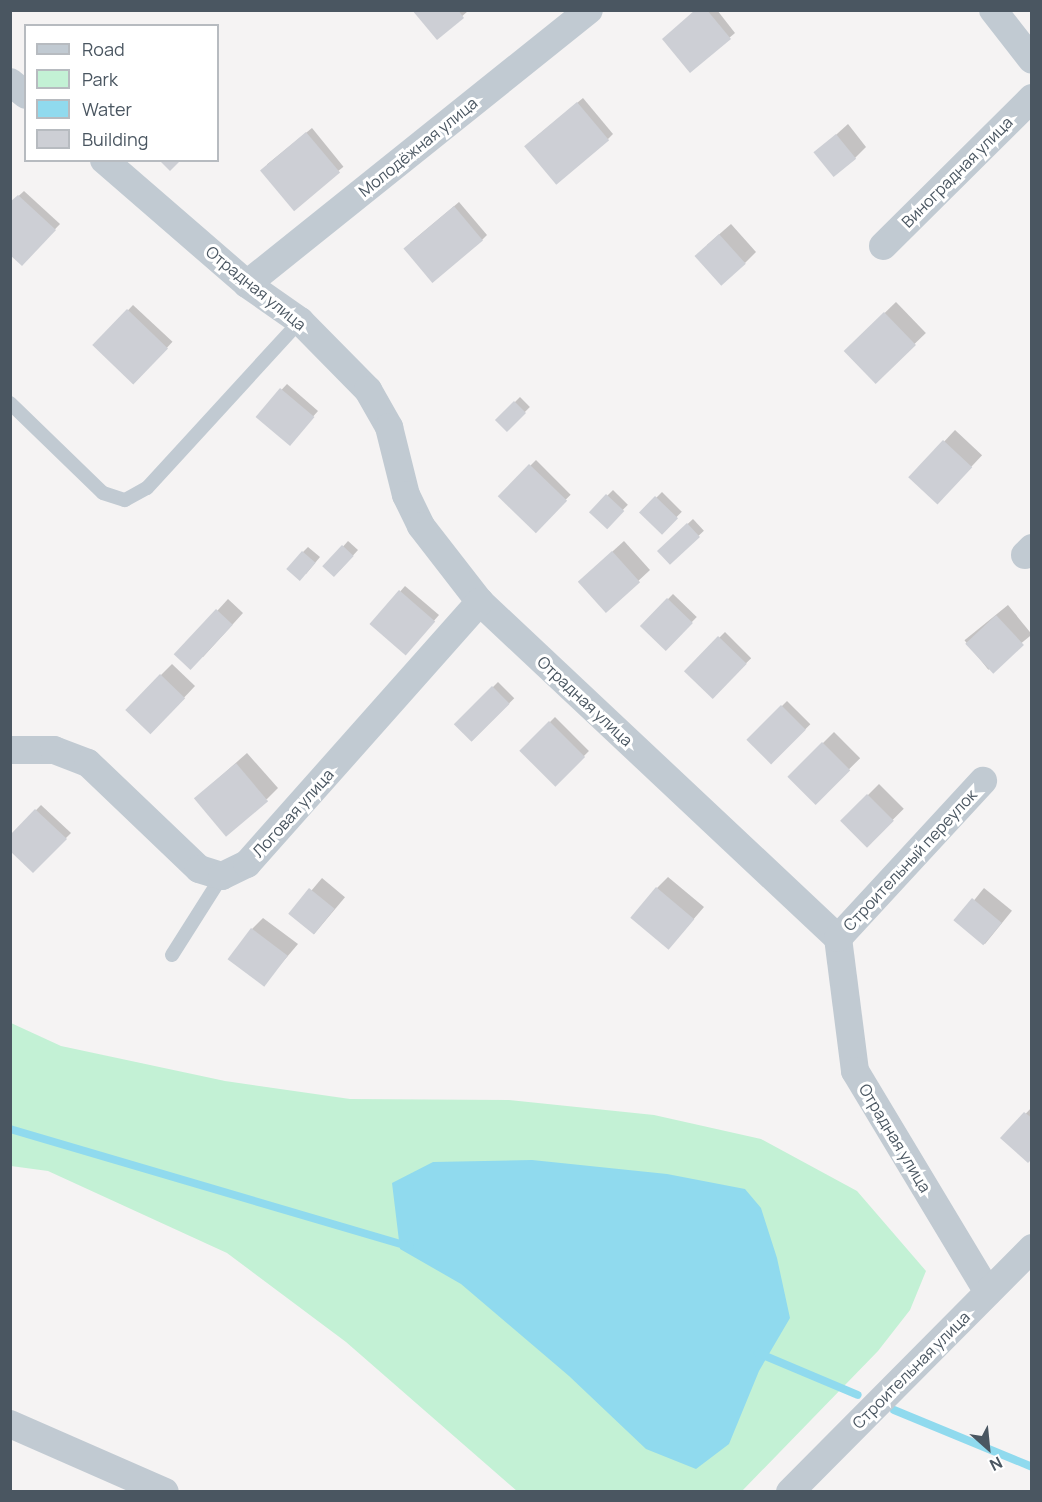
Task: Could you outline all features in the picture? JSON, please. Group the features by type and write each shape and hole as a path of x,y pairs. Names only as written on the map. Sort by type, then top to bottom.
{"street":[{"name":"Молодёжная улица","path":"247,284 589,10"},
{"path":"993,10 1032,60"},
{"path":"10,82 24,93"},
{"name":"Виноградная улица","path":"883,246 1032,98"},
{"name":"Отрадная улица","path":"107,162 247,284 300,321 368,390 389,427 406,495 421,526 480,602 838,938 855,1071 988,1292"},
{"name":"Логовая улица","path":"222,876 247,864 480,602"},
{"path":"10,750 54,750 88,763 199,869 222,876"},
{"name":"Строительный переулок","path":"838,938 983,781"},
{"name":"Строительная улица","path":"790,1491 1032,1248"},
{"path":"10,1424 165,1491"}],"lane":[{"path":"10,403 103,493 125,500 147,489 300,321"},
{"path":"172,955 222,876"}],"green space":[{"path":"11,1023 61,1046 225,1081 350,1099 509,1100 654,1115 761,1139 857,1191 926,1271 910,1310 878,1351 742,1491 517,1491 346,1342 227,1253 48,1171 11,1166"}],"water":[{"path":"532,1160 667,1174 745,1189 761,1208 777,1258 790,1318 759,1371 729,1444 696,1469 646,1449 569,1376 461,1284 400,1249 392,1183 433,1162"}],"building":[{"path":"412,10 458,10 464,18 437,40"},
{"path":"695,10 707,10 731,39 690,73 662,39"},
{"path":"577,102 609,140 556,185 524,146"},
{"path":"306,132 340,173 294,211 260,171"},
{"path":"836,134 856,159 834,177 813,152"},
{"path":"161,162 179,162 170,171"},
{"path":"18,195 56,230 22,266 10,255 10,202"},
{"path":"454,206 483,240 432,283 403,248"},
{"path":"719,234 746,264 721,286 694,256"},
{"path":"127,309 168,349 133,385 92,345"},
{"path":"884,312 916,345 876,384 844,351"},
{"path":"280,388 314,417 290,446 256,417"},
{"path":"514,401 526,413 507,432 495,420"},
{"path":"943,440 972,467 937,505 908,477"},
{"path":"529,464 567,501 536,533 498,496"},
{"path":"606,494 624,511 607,529 589,512"},
{"path":"655,496 678,518 662,535 639,513"},
{"path":"687,523 700,537 670,565 657,551"},
{"path":"342,545 354,556 334,577 322,566"},
{"path":"302,551 316,563 300,581 286,569"},
{"path":"612,551 640,582 606,613 578,582"},
{"path":"399,590 435,621 406,655 369,624"},
{"path":"667,598 693,623 666,651 640,626"},
{"path":"216,609 233,625 191,670 174,654"},
{"path":"996,615 1024,645 993,674 965,644"},
{"path":"718,636 747,664 713,699 684,671"},
{"path":"160,674 185,698 150,734 125,710"},
{"path":"492,686 510,704 471,742 454,724"},
{"path":"781,705 806,730 771,764 746,740"},
{"path":"549,721 585,757 555,787 519,751"},
{"path":"822,742 850,770 816,805 787,777"},
{"path":"236,763 268,801 226,837 194,798"},
{"path":"867,794 894,821 867,848 840,821"},
{"path":"35,809 67,839 33,873 10,851 10,835"},
{"path":"656,887 694,919 669,950 630,918"},
{"path":"309,888 335,909 314,934 288,914"},
{"path":"972,898 1002,923 983,945 953,920"},
{"path":"251,928 288,956 264,987 228,959"},
{"path":"1024,1112 1032,1118 1032,1159 1028,1163 1000,1138"}],"waterway":[{"path":"10,1129 410,1247"},
{"path":"758,1353 858,1395"},
{"path":"894,1410 1032,1467"}]}
